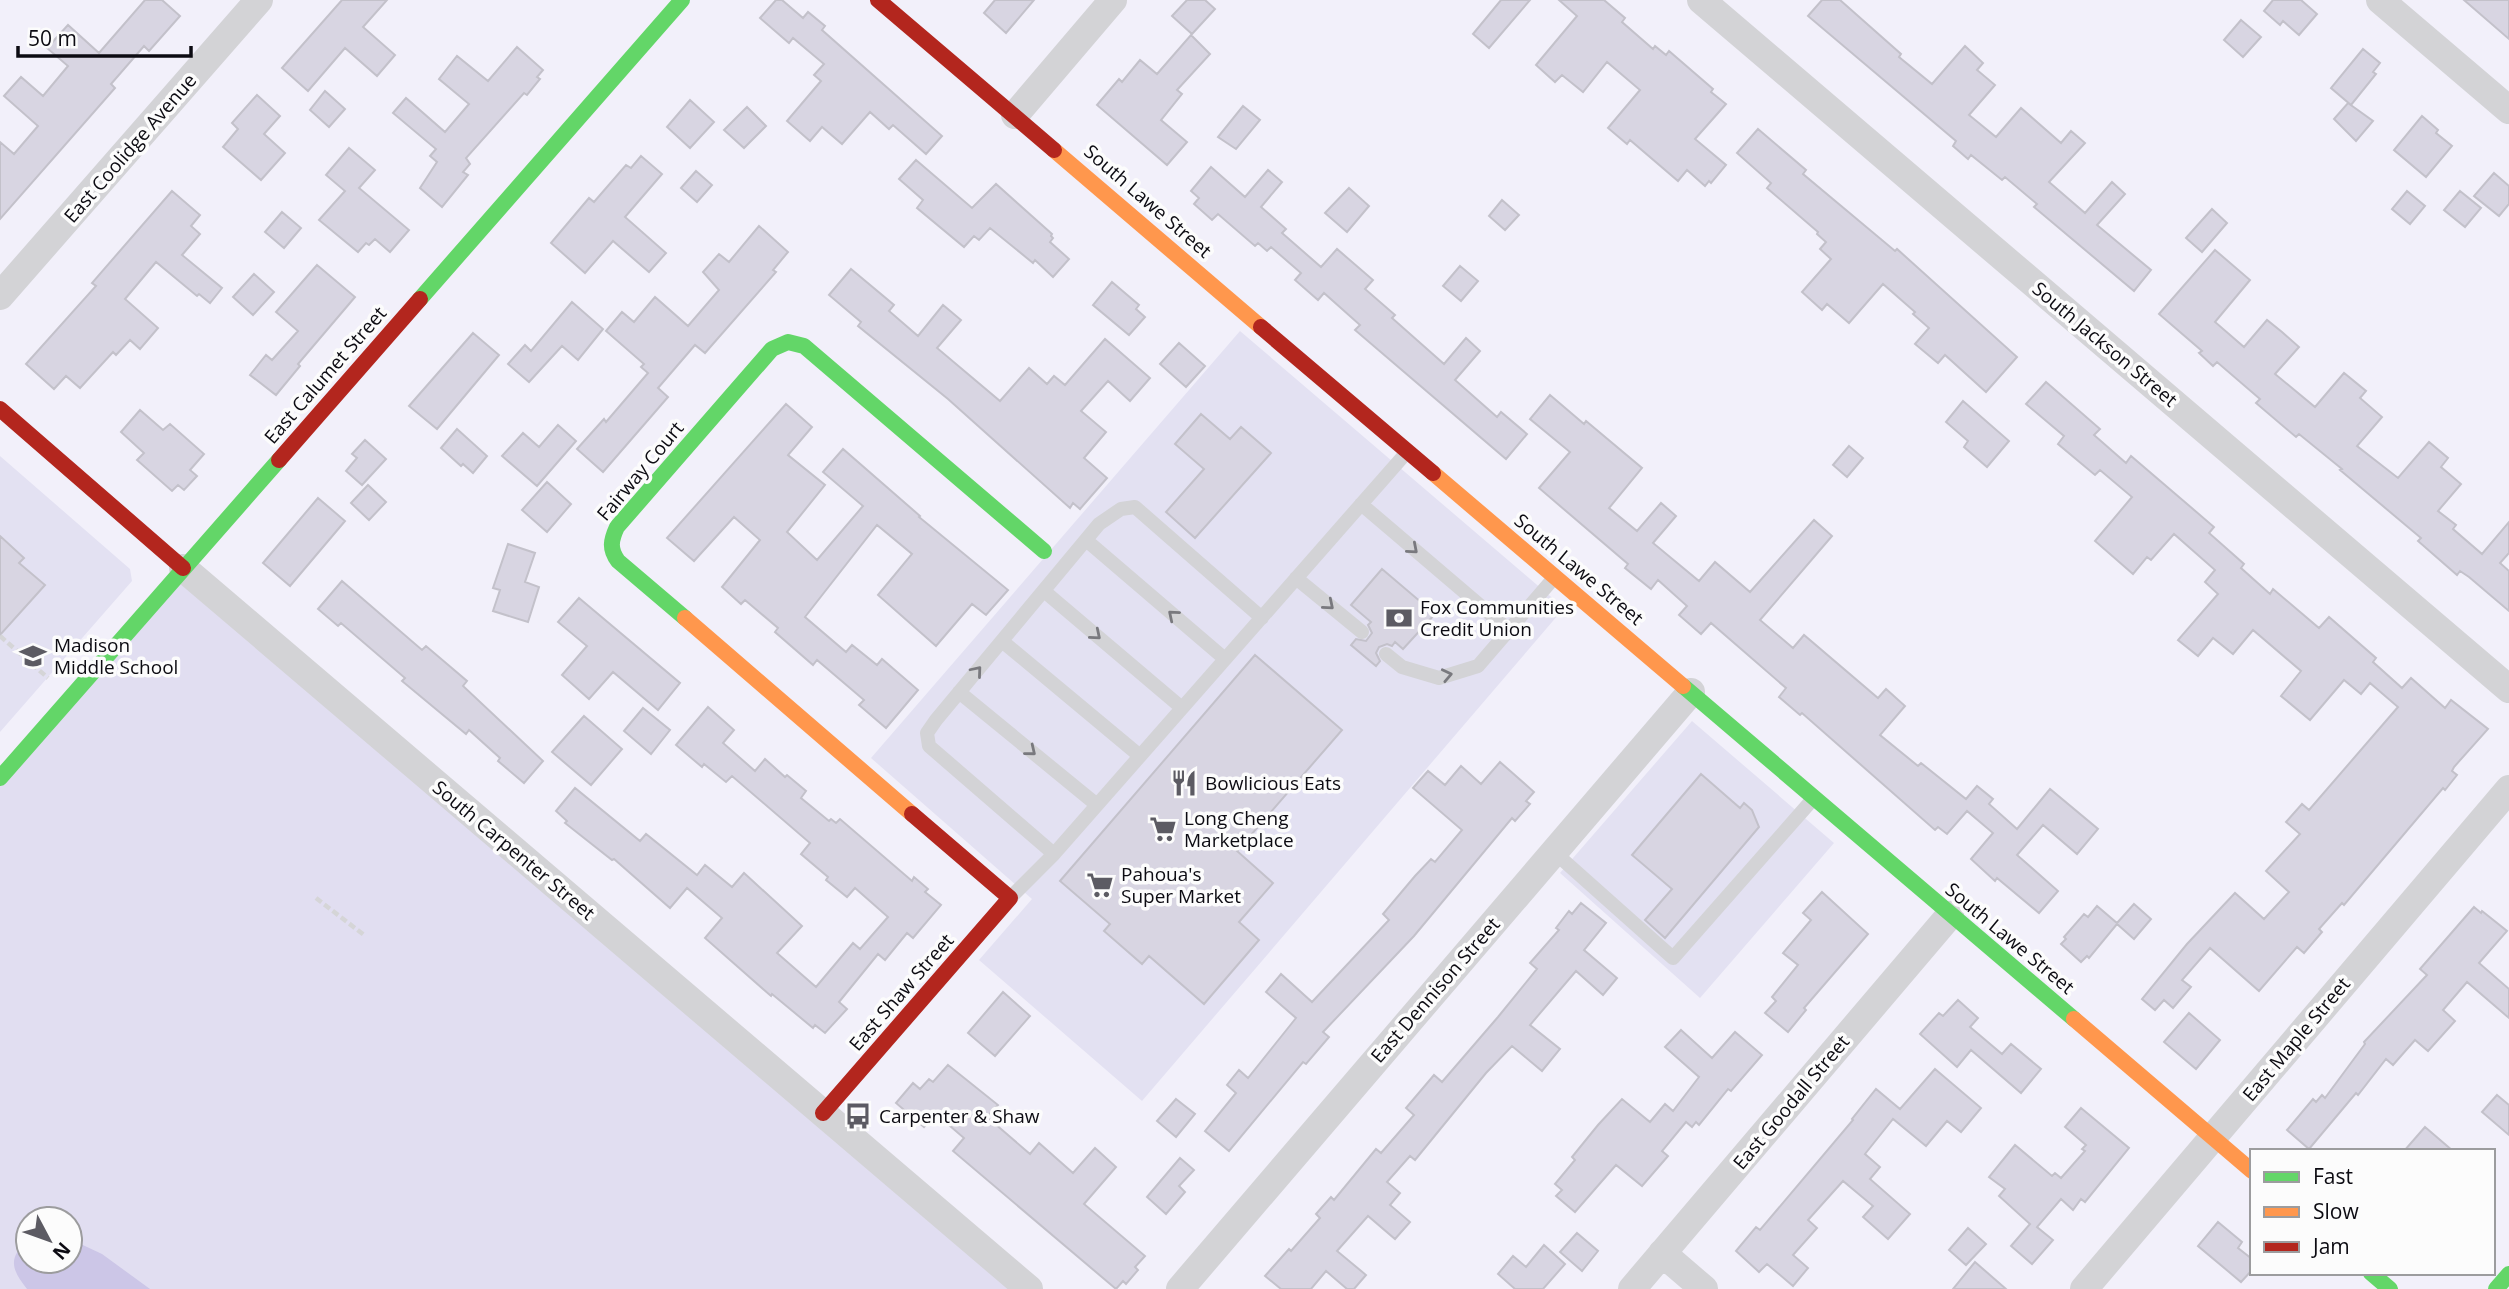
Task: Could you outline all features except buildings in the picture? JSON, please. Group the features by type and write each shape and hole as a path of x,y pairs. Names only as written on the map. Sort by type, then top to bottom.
{"main road":[{"name":"East Calumet Street","path":"0,778 681,0"},
{"name":"South Lawe Street","path":"878,0 2250,1169"},
{"name":"Fairway Court","path":"1010,898 618,561 610,546 617,527 772,349 788,341 804,346 1044,551"},
{"name":"South Carpenter Street","path":"0,409 183,568"},
{"name":"East Shaw Street","path":"823,1113 1010,898"},
{"path":"2496,1289 2509,1274"},
{"path":"2373,1275 2390,1289"}],"street":[{"name":"East Coolidge Avenue","path":"0,296 259,0"},
{"path":"1016,115 1113,0"},
{"name":"South Jackson Street","path":"1700,0 2509,689"},
{"path":"2380,0 2509,110"},
{"name":"South Carpenter Street","path":"183,568 1029,1289"},
{"name":"East Dennison Street","path":"1180,1289 1691,692"},
{"name":"East Maple Street","path":"2084,1289 2509,789"},
{"name":"East Goodall Street","path":"1632,1289 1950,915"},
{"path":"1662,1254 1704,1289"}],"lane":[{"path":"1010,898 1033,878 1408,451"},
{"path":"1361,505 1510,631"},
{"path":"1054,854 929,746 927,733 1099,524 1121,509 1135,507 1262,618"},
{"path":"1086,540 1225,659"},
{"path":"1044,551 1064,567"},
{"path":"1386,654 1402,667 1439,678 1478,666 1555,577"},
{"path":"1296,578 1362,632"},
{"path":"1044,591 1182,708"},
{"path":"1002,641 1140,756"},
{"path":"960,692 1097,805"},
{"path":"1554,852 1673,958 1814,798"}],"path":[{"path":"0,636 49,679"},
{"path":"316,898 364,935"}],"shaded area":[{"name":"Long Cheng Marketplace","path":"1240,331 1564,608 1142,1101 979,960 1032,899 871,758"},
{"name":"Madison Middle School","path":"0,456 130,569 132,581 0,732"},
{"path":"183,568 1028,1289 0,1289 0,778"},
{"path":"1692,721 1834,843 1700,998 1560,873"},
{"path":"84,1246 102,1254 150,1289 27,1289 18,1276 84,1275"}],"traffic: fast":[{"path":"420,299 682,0"},
{"path":"685,618 618,561 612,548 612,540 617,527 772,349 788,342 804,346 1044,551"},
{"path":"0,778 279,460"},
{"path":"1683,686 2074,1019"},
{"path":"2496,1289 2509,1274"},
{"path":"2373,1275 2390,1289"}],"traffic: slow":[{"path":"1054,150 1261,327"},
{"path":"1433,473 1683,686"},
{"path":"685,618 912,814"},
{"path":"2074,1019 2250,1169"}],"traffic: jam":[{"path":"878,0 1054,150"},
{"path":"279,460 420,299"},
{"path":"1261,327 1433,473"},
{"path":"0,409 183,568"},
{"path":"823,1113 1010,898 912,814"}],"place":[{"name":"Fox Communities Credit Union","path":"1399,618"},
{"name":"Madison Middle School","path":"33,656"},
{"name":"Bowlicious Eats","path":"1184,783"},
{"name":"Long Cheng Marketplace","path":"1163,829"},
{"name":"Pahoua's Super Market","path":"1100,885"},
{"name":"Carpenter & Shaw","path":"858,1116"}]}
